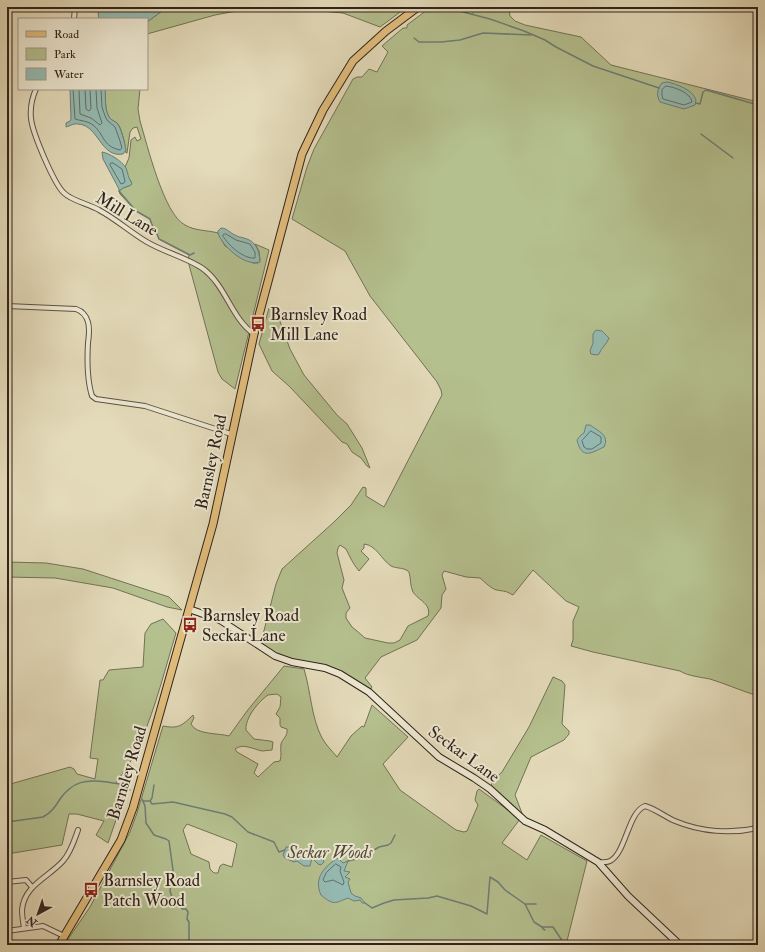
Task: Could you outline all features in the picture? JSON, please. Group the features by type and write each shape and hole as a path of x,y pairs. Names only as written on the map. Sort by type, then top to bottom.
{"main road":[{"name":"Barnsley Road","path":"59,945 121,840 128,825 213,524 231,434 242,393 254,334 302,154 322,110 353,61 386,31 418,7"}],"street":[{"path":"74,18 75,7"},
{"name":"Mill Lane","path":"36,90 31,107 32,125 39,146 52,174 64,194 98,209 148,243 202,268 220,287 245,328 254,334"},
{"path":"7,306 76,309 80,310 84,314 88,322 89,330 89,386 92,396 96,399 145,406 231,434"},
{"name":"Seckar Lane","path":"189,609 220,620 275,656 292,662 325,668 340,674 369,692 439,757 490,789 524,821 545,830 598,862 628,896 680,945"},
{"path":"598,862 612,860 621,846 638,810 645,806 674,820 699,828 732,832 758,828"},
{"path":"24,928 22,906 32,887 54,870 67,857 73,846 78,830"},
{"path":"7,882 26,880 32,887"},
{"path":"7,931 43,926 64,936"}],"green space":[{"path":"209,7 258,7 215,15 148,34 148,21 162,11 183,11"},
{"path":"258,7 407,7 380,27 343,13"},
{"path":"431,7 444,7 472,14 478,7 509,7 510,16 515,21 525,25 581,37 611,65 758,102 758,696 710,679 571,646 573,640 573,621 579,607 566,601 533,570 513,595 493,588 480,578 466,577 444,571 442,575 446,589 442,595 441,608 417,640 381,657 365,678 372,687 369,692 339,674 292,662 260,646 276,584 282,569 351,505 363,487 366,488 366,496 384,507 442,395 437,382 370,296 345,251 292,219 307,167 314,149 353,79 362,77 369,69 377,72 388,52 382,46 403,28 407,28 407,25","holes":["364,544 372,547 391,566 405,569 409,572 413,592 428,608 428,616 408,626 400,640 394,643 365,638 352,627 346,618 346,613 350,608 342,588 344,580 337,553 338,548 340,545 346,549 359,571 369,559 361,551 364,548"]},
{"path":"105,90 140,90 138,109 147,146 163,194 177,219 185,225 193,228 218,233 225,246 253,263 258,263 260,260 259,251 255,244 269,250 235,389 222,379 218,372 188,261 189,255 159,239 154,231 150,219 136,211 120,194 119,191 131,185 131,181 128,178 125,167 129,158 131,140 135,137 137,141 141,139 137,127 133,128 130,132 126,153 119,125 109,117 106,107"},
{"path":"269,308 278,316 290,349 304,375 337,415 347,424 362,448 370,468 361,458 352,452 347,444 342,442 289,386 272,371 259,344"},
{"path":"7,562 46,563 83,569 169,597 182,610 167,607 113,588 55,578 7,577"},
{"path":"163,619 176,633 156,701 141,741 130,763 116,783 125,785 127,788 108,843 96,835 104,821 77,814 69,814 62,845 7,854 7,785 70,767 74,769 77,774 95,779 98,759 90,758 100,680 103,680 109,670 143,667 145,633 151,624"},
{"name":"Seckar Woods","path":"284,666 304,669 318,730 327,746 337,757 351,736 362,726 364,727 372,705 408,737 383,764 400,790 456,830 464,832 467,831 478,805 475,800 479,789 520,819 502,843 527,860 541,835 587,861 566,945 64,945 90,907 130,832 163,726 180,726 193,715 194,718 191,724 194,728 203,732 229,736 247,711","holes":["277,694 281,697 280,707 276,714 280,718 281,727 287,729 287,731 281,744 280,761 274,762 258,777 254,773 258,764 237,752 235,749 245,746 262,751 272,750 273,742 254,739 246,730 246,725 250,715 260,702 268,695","187,824 237,844 232,867 223,864 220,866 218,873 214,873 210,869 209,862 191,854 183,830"]},
{"path":"553,677 562,681 565,685 562,724 569,731 569,734 564,740 531,757 515,795 525,821 490,789 493,780 502,772 529,727"}],"water":[{"path":"105,7 209,7 183,11 162,11 148,21 148,18 99,18 98,13"},
{"path":"667,82 680,86 692,93 696,100 695,105 684,109 660,102 658,90 662,83"},
{"path":"70,90 105,90 107,114 117,123 124,140 126,150 123,154 115,154 109,151 91,130 85,126 74,124 66,127 66,123 71,119"},
{"path":"102,152 115,158 124,165 132,183 131,185 119,191 103,159"},
{"path":"221,228 251,241 258,250 260,262 254,263 248,261 241,258 229,249 224,244 218,233"},
{"path":"596,330 602,331 609,338 597,355 591,354 590,351 593,343 593,334"},
{"path":"586,425 590,425 600,431 605,439 604,447 591,453 584,453 577,440 584,433"},
{"path":"286,847 304,850 305,853 312,853 311,856 323,859 324,862 321,865 318,864 312,858 310,866 304,866 297,861 294,862 285,858 283,855"},
{"path":"338,858 343,863 348,861 344,871 350,872 345,877 350,879 348,882 351,893 361,898 365,903 362,903 360,900 354,901 348,898 337,902 332,902 321,895 318,883 319,878 325,869"}],"waterway":[{"path":"389,7 395,7"},
{"path":"444,7 490,19 524,31 545,40 593,66 659,88"},
{"path":"414,38 419,42 441,42 460,40 483,33 531,35"},
{"path":"696,103 700,104 703,92 706,90 758,105"},
{"path":"701,134 733,158"},
{"path":"119,191 136,211 150,219 154,231 159,239 190,255 194,253"},
{"path":"7,822 43,817 53,810 70,788 86,781 107,782 122,785 130,790"},
{"path":"150,801 152,798 154,785"},
{"path":"142,799 145,806 146,823 154,835 169,841 173,870 170,891 172,897 177,900 177,903 183,905 181,907 182,909 186,909 188,912 187,919 189,922 189,945"},
{"path":"143,801 150,801 152,804 173,802 225,814 232,817 248,832 274,842 279,852 285,850"},
{"path":"348,861 361,858 379,847 388,845 391,843 395,835"},
{"path":"365,903 372,908 394,900 437,896 471,906 487,914 490,877 525,904 534,922 542,927 553,927 565,945"},
{"path":"526,904 536,904"},
{"path":"542,927 545,930"}],"place":[{"name":"Barnsley Road Mill Lane","path":"258,324"},
{"name":"Barnsley Road Seckar Lane","path":"190,625"},
{"name":"Barnsley Road Patch Wood","path":"91,890"}]}
